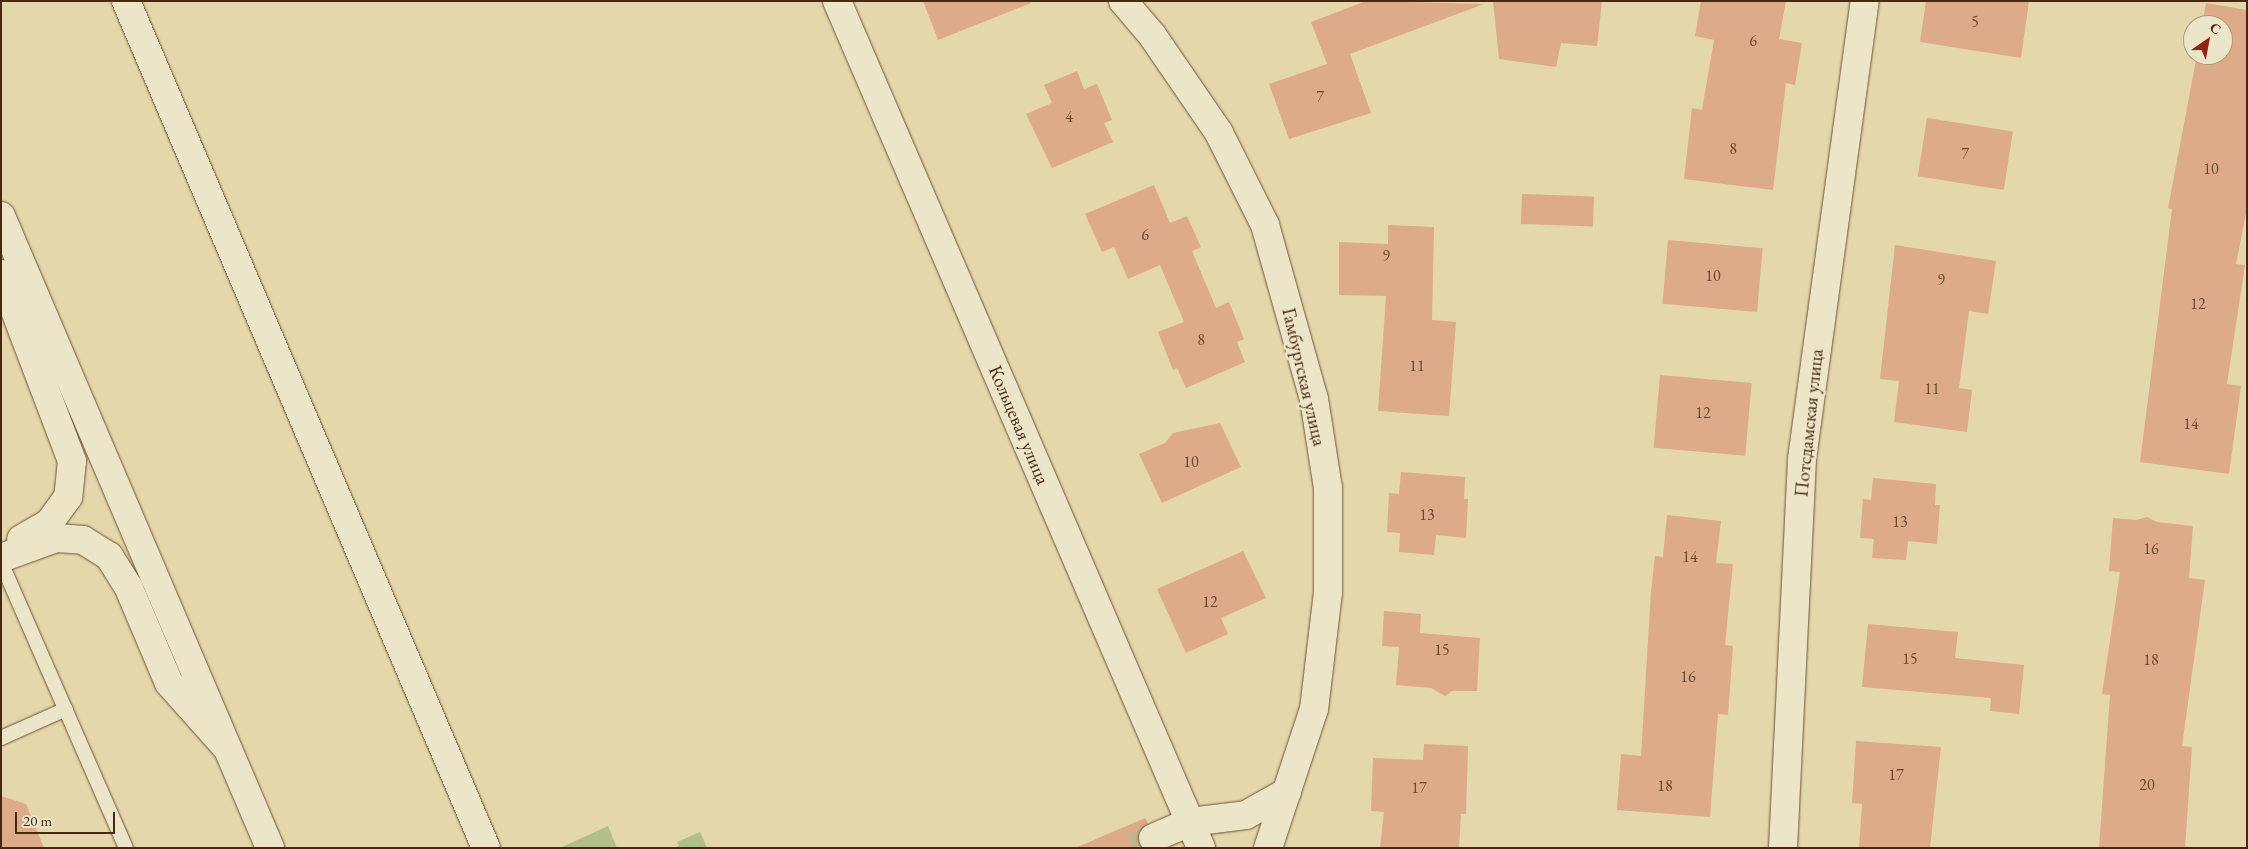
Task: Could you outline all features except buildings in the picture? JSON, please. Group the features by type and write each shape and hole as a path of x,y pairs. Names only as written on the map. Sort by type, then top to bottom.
{"street":[{"path":"126,1 486,848"},
{"name":"Кольцевая улица","path":"837,1 1201,848"},
{"name":"Гамбургская улица","path":"1123,1 1152,35 1218,133 1265,225 1314,399 1328,488 1328,592 1314,710 1268,848"},
{"name":"Потсдамская улица","path":"1783,848 1802,458 1865,1"},
{"path":"1,216 270,848"},
{"path":"1,274 72,461 68,497 49,523 1,546"},
{"path":"1,558 56,538 83,540 109,556 128,586 170,683 226,747"},
{"path":"1153,838 1190,822 1246,815 1286,792"}],"lane":[{"path":"1,562 126,848"},
{"path":"1,738 66,710"}],"green space":[{"path":"608,826 617,848 560,848"},
{"path":"700,832 707,848 674,848 679,846 677,842"}],"tunnel":[{"path":"1132,848 1153,838"}]}
